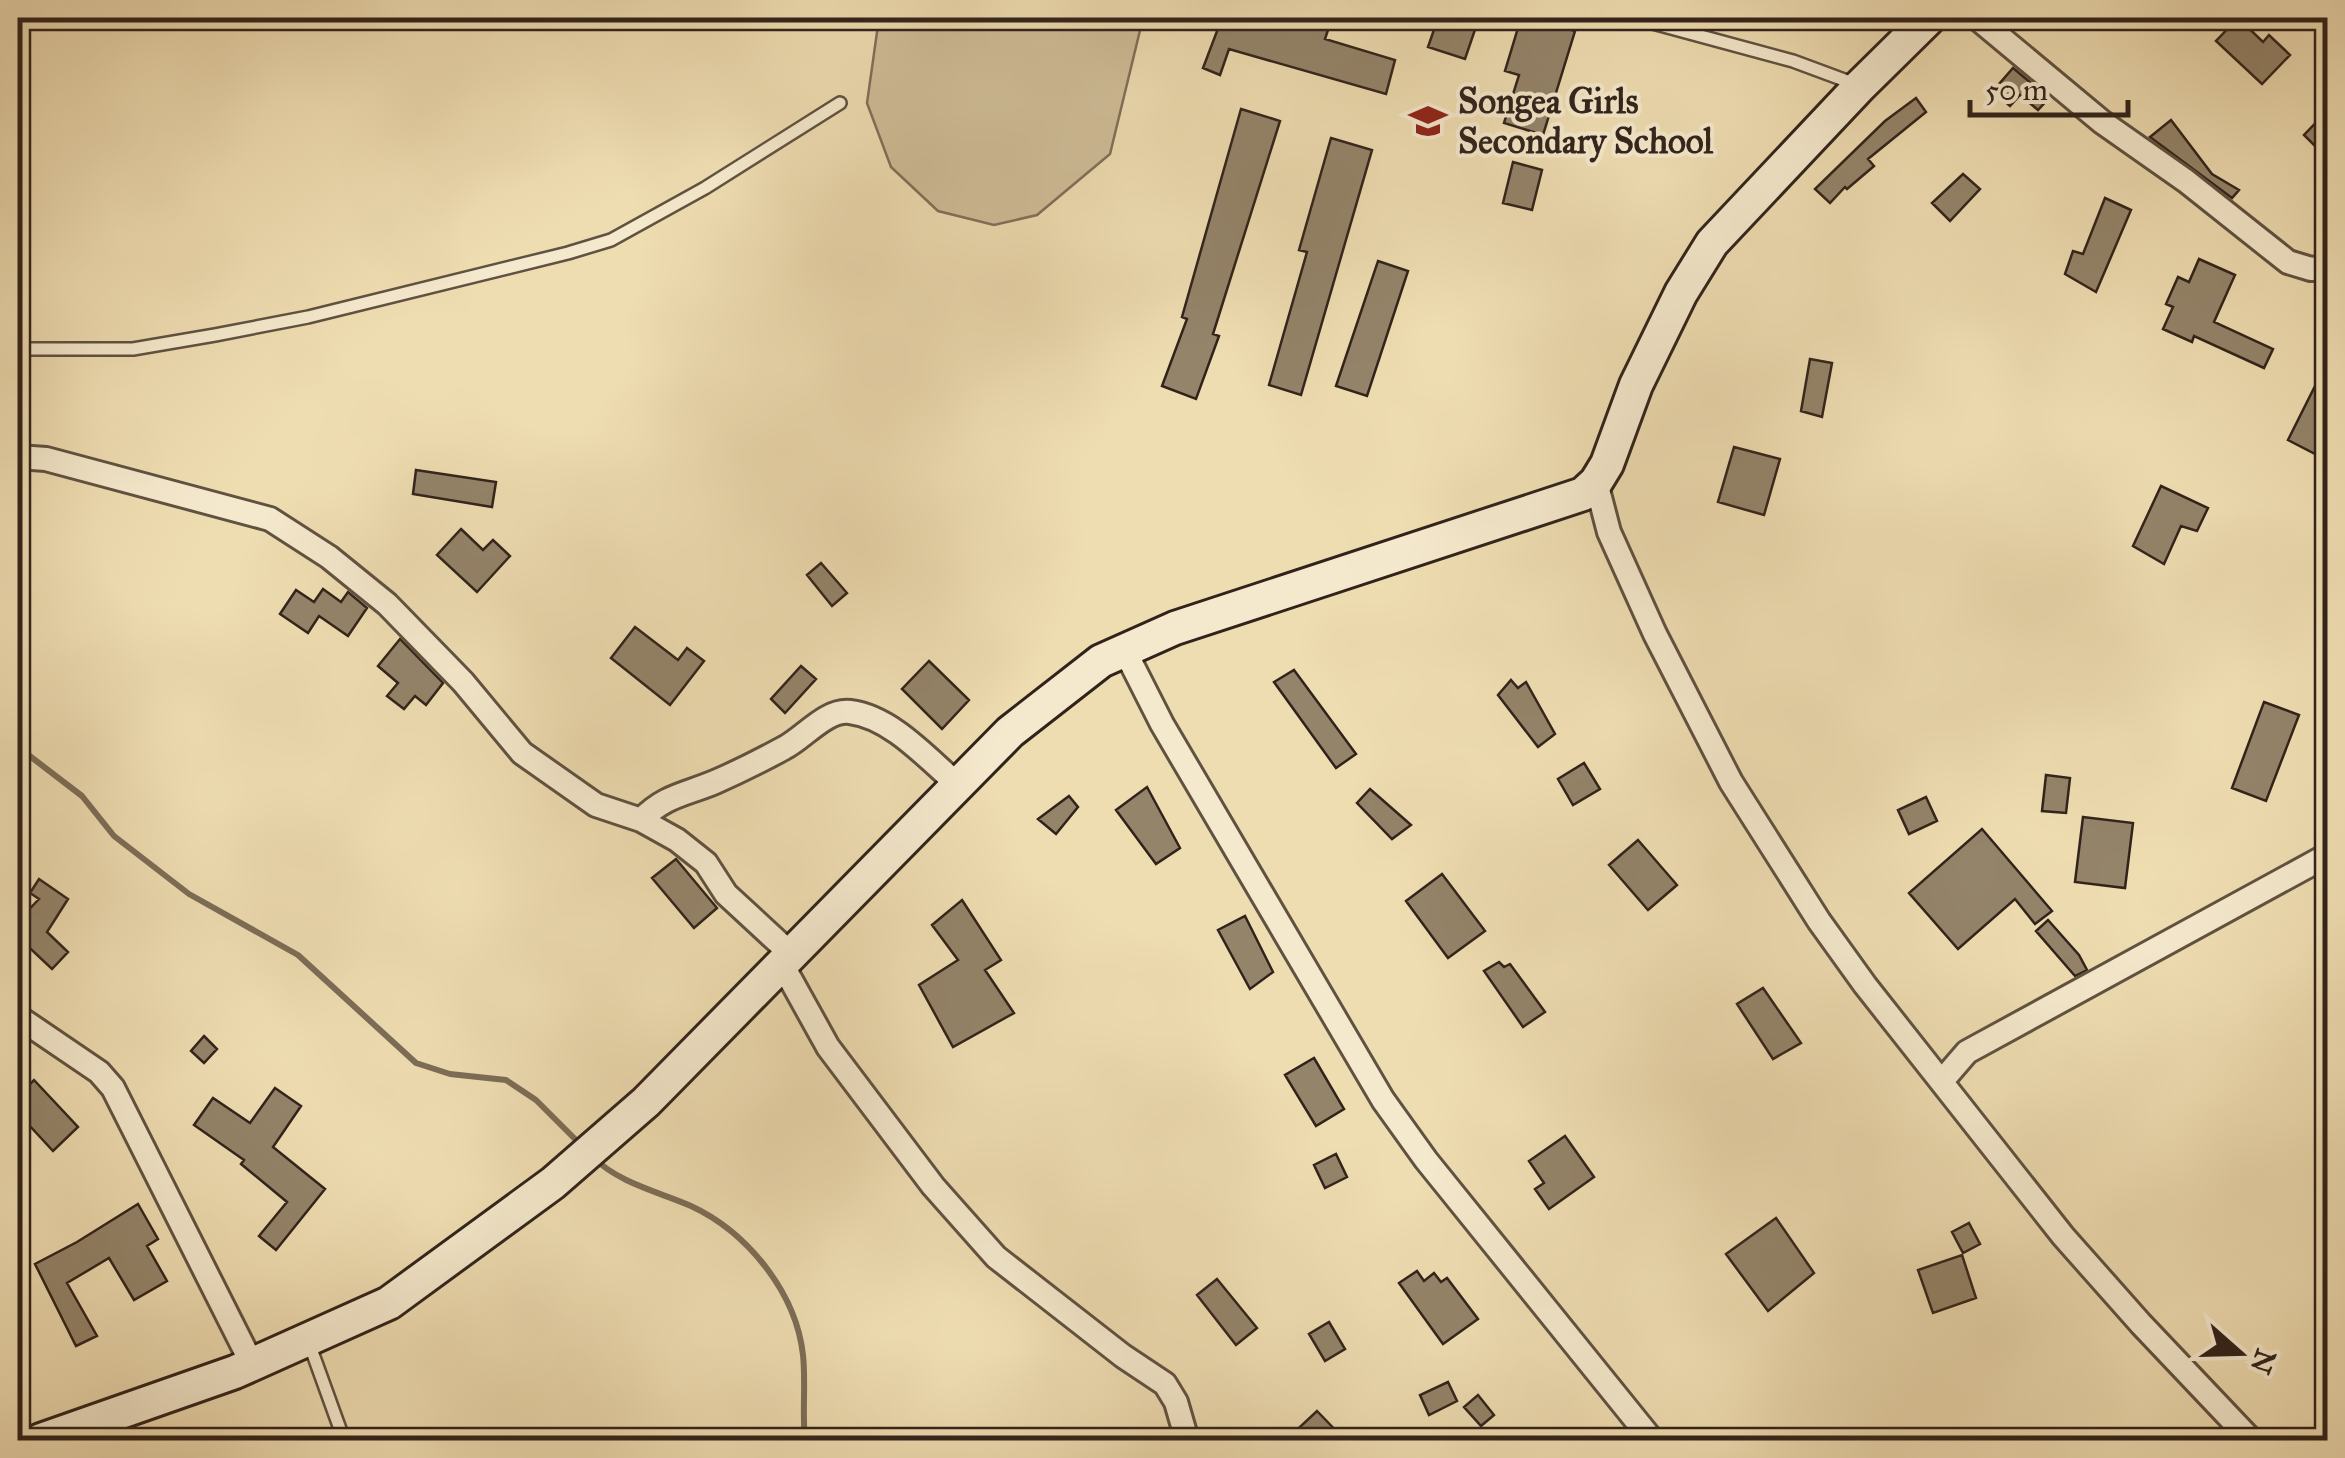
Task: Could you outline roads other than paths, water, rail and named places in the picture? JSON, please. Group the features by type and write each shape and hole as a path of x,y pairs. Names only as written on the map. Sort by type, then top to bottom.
{"street":[{"path":"40,1440 104,1424 389,1303 554,1183 619,1126 1010,732 1074,679 1124,649 1190,623 1583,494 1607,464 1636,385 1681,292 1712,243 1929,18"},
{"path":"1977,18 2102,122 2186,180 2288,262 2310,269 2328,267"},
{"path":"18,457 46,458 99,471 270,519 329,557 387,604 463,682 522,754 596,805 640,820 677,840 706,863 726,894 786,959 828,1047 933,1186 996,1258 1164,1384 1176,1402 1187,1440"},
{"path":"1596,482 1609,532 1732,782 1819,921 2063,1236 2251,1440"},
{"path":"1124,649 1162,724 1384,1100 1426,1160 1652,1440"},
{"path":"640,820 675,794 714,782 786,748 838,712 878,720 957,784"},
{"path":"675,794 677,840"},
{"path":"1942,1080 1967,1052 2328,855"},
{"path":"18,1017 98,1072 113,1088 252,1364"}],"lane":[{"path":"1634,18 1678,23 1860,86"},
{"path":"18,349 133,348 215,335 308,317 568,253 611,240 705,188 840,103"},
{"path":"308,1339 344,1440"}],"waterway":[{"path":"18,747 82,796 114,836 189,894 298,955 416,1063 450,1074 506,1080 536,1100 582,1146"},
{"path":"594,1158 627,1180 712,1217 765,1267 779,1287 798,1332 804,1366 805,1440"}],"place":[{"name":"Songea Girls Secondary School","path":"1428,121"}]}
